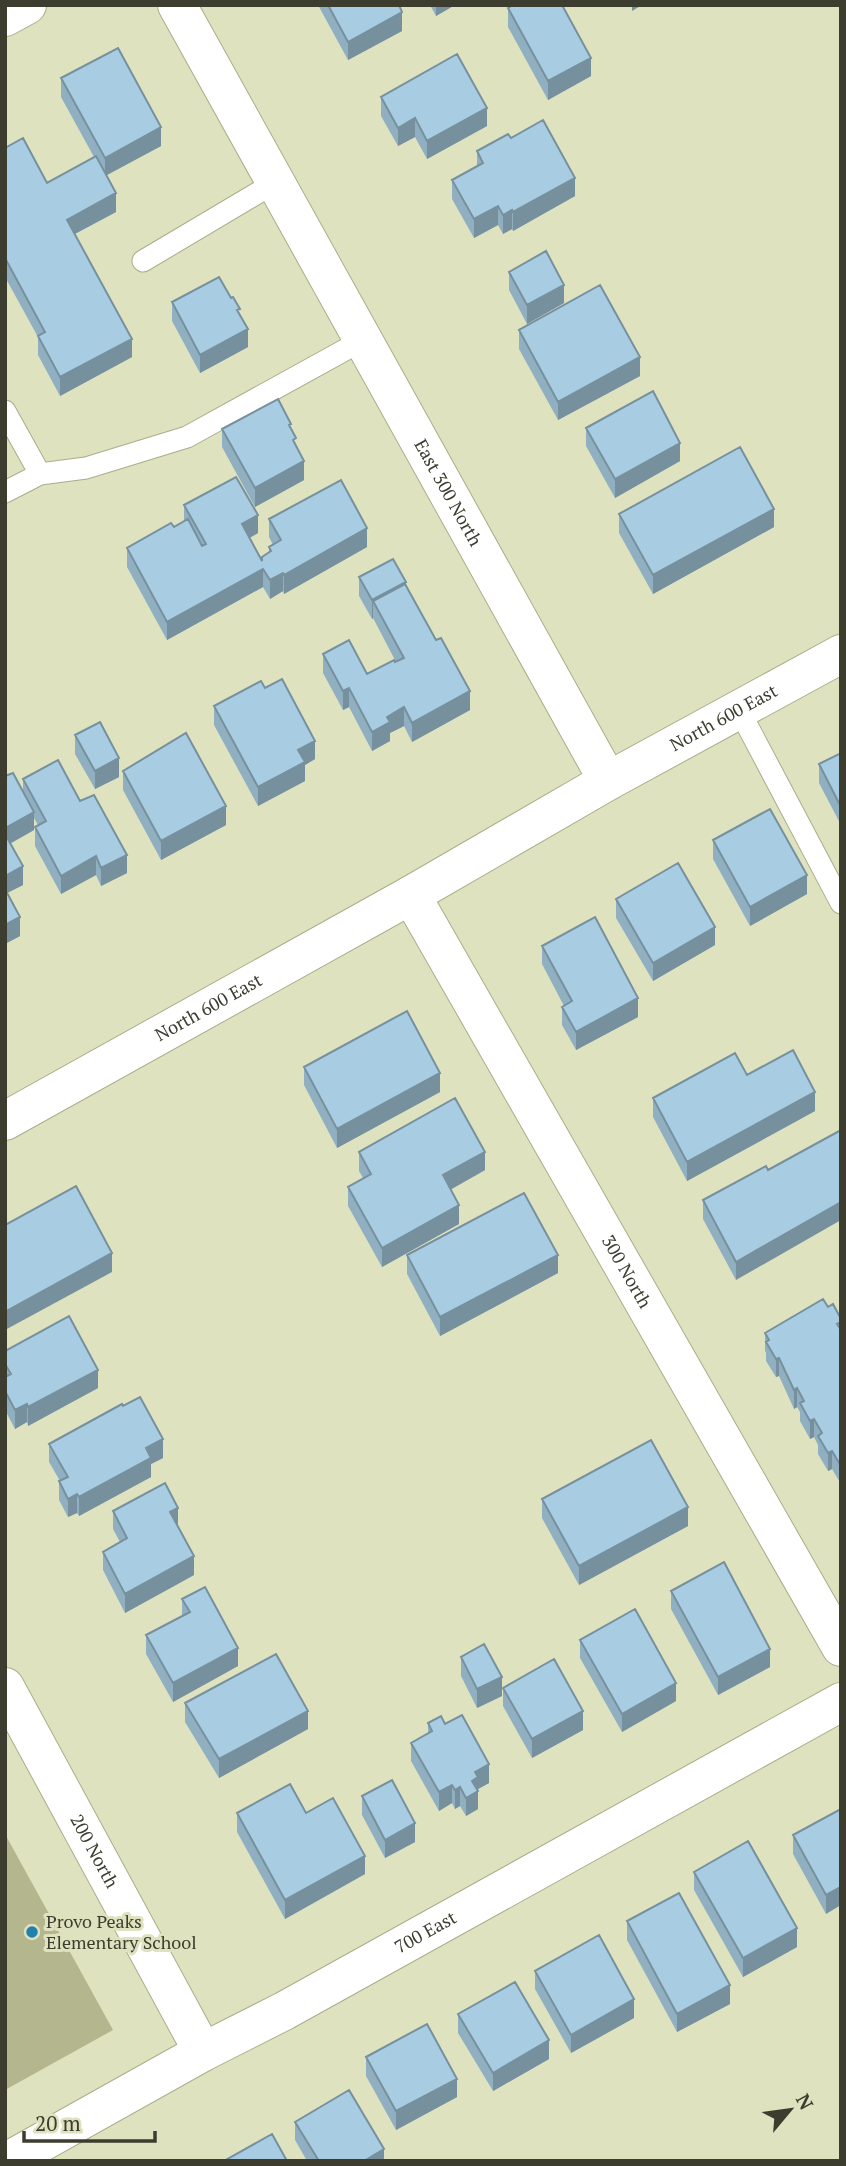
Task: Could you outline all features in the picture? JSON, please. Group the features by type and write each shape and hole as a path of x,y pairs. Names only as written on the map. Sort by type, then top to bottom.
{"street":[{"path":"5,17 27,5"},
{"name":"East 300 North","path":"177,5 608,782"},
{"name":"North 600 East","path":"608,782 841,654"},
{"path":"411,895 608,782"},
{"name":"North 600 East","path":"5,1121 411,895"},
{"name":"300 North","path":"411,895 841,1647"},
{"name":"200 North","path":"5,1687 203,2052"},
{"name":"700 East","path":"8,2161 841,1702"}],"lane":[{"path":"143,261 275,182"},
{"path":"5,492 40,474 86,468 187,437 363,340"},
{"path":"5,411 40,474"},
{"path":"739,710 841,903"}],"green space":[{"name":"Provo Peaks Elementary School","path":"5,1834 113,2030 5,2090"}],"building":[{"path":"328,5 399,5 402,12 348,42"},
{"path":"513,5 562,5 591,58 548,81 508,8"},
{"path":"118,48 161,127 105,158 61,78"},
{"path":"457,54 487,108 427,141 415,118 398,128 381,97"},
{"path":"543,120 575,178 513,212 512,210 503,215 498,206 474,219 452,180 483,163 477,151 508,134 511,138"},
{"path":"23,138 47,183 96,156 116,193 67,220 132,339 60,377 38,336 45,332 5,258 5,148"},
{"path":"546,251 564,285 527,305 509,272"},
{"path":"219,277 240,309 237,310 248,329 200,355 172,302"},
{"path":"600,285 640,357 558,402 519,330"},
{"path":"653,391 680,443 615,479 586,428"},
{"path":"278,399 291,424 289,425 296,438 293,440 304,461 255,488 222,429"},
{"path":"740,447 774,509 653,575 619,514"},
{"path":"236,477 258,515 242,524 262,561 262,557 271,551 269,547 281,540 269,519 341,480 367,528 284,575 283,573 270,580 263,569 167,622 127,548 171,523 174,527 188,519 202,546 206,544 184,505"},
{"path":"393,559 406,582 372,600 359,577"},
{"path":"405,584 436,640 441,638 470,691 412,723 404,707 387,717 390,722 372,732 349,688 343,691 323,654 349,640 367,674 394,660 395,662 404,658 373,601"},
{"path":"282,679 315,741 298,750 305,762 258,787 214,706 261,681 265,688"},
{"path":"100,722 119,758 95,771 75,735"},
{"path":"186,733 226,806 161,841 123,771"},
{"path":"841,753 841,807 819,764"},
{"path":"58,760 80,801 94,795 127,855 101,868 96,856 61,876 35,827 46,821 23,779"},
{"path":"13,773 34,812 7,827 5,776"},
{"path":"770,809 807,875 750,907 713,840"},
{"path":"5,834 23,866 5,876"},
{"path":"678,863 715,927 653,963 616,899"},
{"path":"5,889 20,917 5,925"},
{"path":"595,917 638,998 576,1032 562,1007 572,1001 542,946"},
{"path":"407,1011 440,1073 337,1129 304,1067"},
{"path":"793,1050 815,1092 687,1162 653,1098 735,1053 747,1075"},
{"path":"455,1098 485,1152 443,1175 459,1205 382,1248 348,1187 371,1174 359,1152"},
{"path":"841,1130 841,1202 736,1262 703,1200 766,1166 768,1170"},
{"path":"76,1186 112,1253 5,1312 5,1225"},
{"path":"524,1193 558,1255 440,1317 407,1255"},
{"path":"823,1299 828,1307 833,1304 841,1319 837,1324 841,1330 841,1466 832,1451 828,1453 818,1436 822,1433 814,1419 810,1421 800,1403 804,1401 797,1388 794,1390 779,1358 776,1359 766,1342 769,1340 765,1333"},
{"path":"69,1316 98,1370 28,1407 27,1404 15,1410 5,1391 5,1377 11,1374 5,1364 5,1351"},
{"path":"140,1397 163,1439 146,1448 151,1458 79,1497 77,1494 68,1499 59,1481 68,1477 49,1444"},
{"path":"651,1440 688,1507 579,1566 542,1499"},
{"path":"165,1483 178,1508 170,1512 194,1556 125,1594 103,1552 127,1538 113,1511"},
{"path":"724,1562 770,1649 718,1677 671,1591"},
{"path":"205,1587 238,1648 173,1683 146,1635 190,1612 182,1599"},
{"path":"635,1609 676,1683 622,1714 580,1640"},
{"path":"484,1644 502,1677 477,1689 461,1657"},
{"path":"276,1654 308,1711 219,1759 185,1703"},
{"path":"554,1659 583,1711 532,1739 503,1688"},
{"path":"462,1715 489,1764 475,1772 478,1777 472,1781 478,1791 466,1798 460,1787 455,1790 452,1785 439,1792 411,1743 432,1731 428,1723 441,1716 445,1724"},
{"path":"392,1780 415,1823 385,1840 362,1796"},
{"path":"290,1784 306,1813 333,1798 365,1856 285,1900 237,1813"},
{"path":"839,1810 841,1887 826,1895 793,1835"},
{"path":"748,1841 797,1928 743,1958 694,1872"},
{"path":"679,1893 730,1985 677,2014 627,1921"},
{"path":"599,1935 634,1999 571,2035 535,1971"},
{"path":"515,1982 549,2040 493,2073 458,2014"},
{"path":"427,2024 457,2079 396,2111 366,2057"},
{"path":"349,2090 384,2149 364,2161 319,2161 295,2122"},
{"path":"272,2134 287,2161 224,2161"}],"place":[{"name":"Provo Peaks Elementary School","path":"32,1932"}]}
